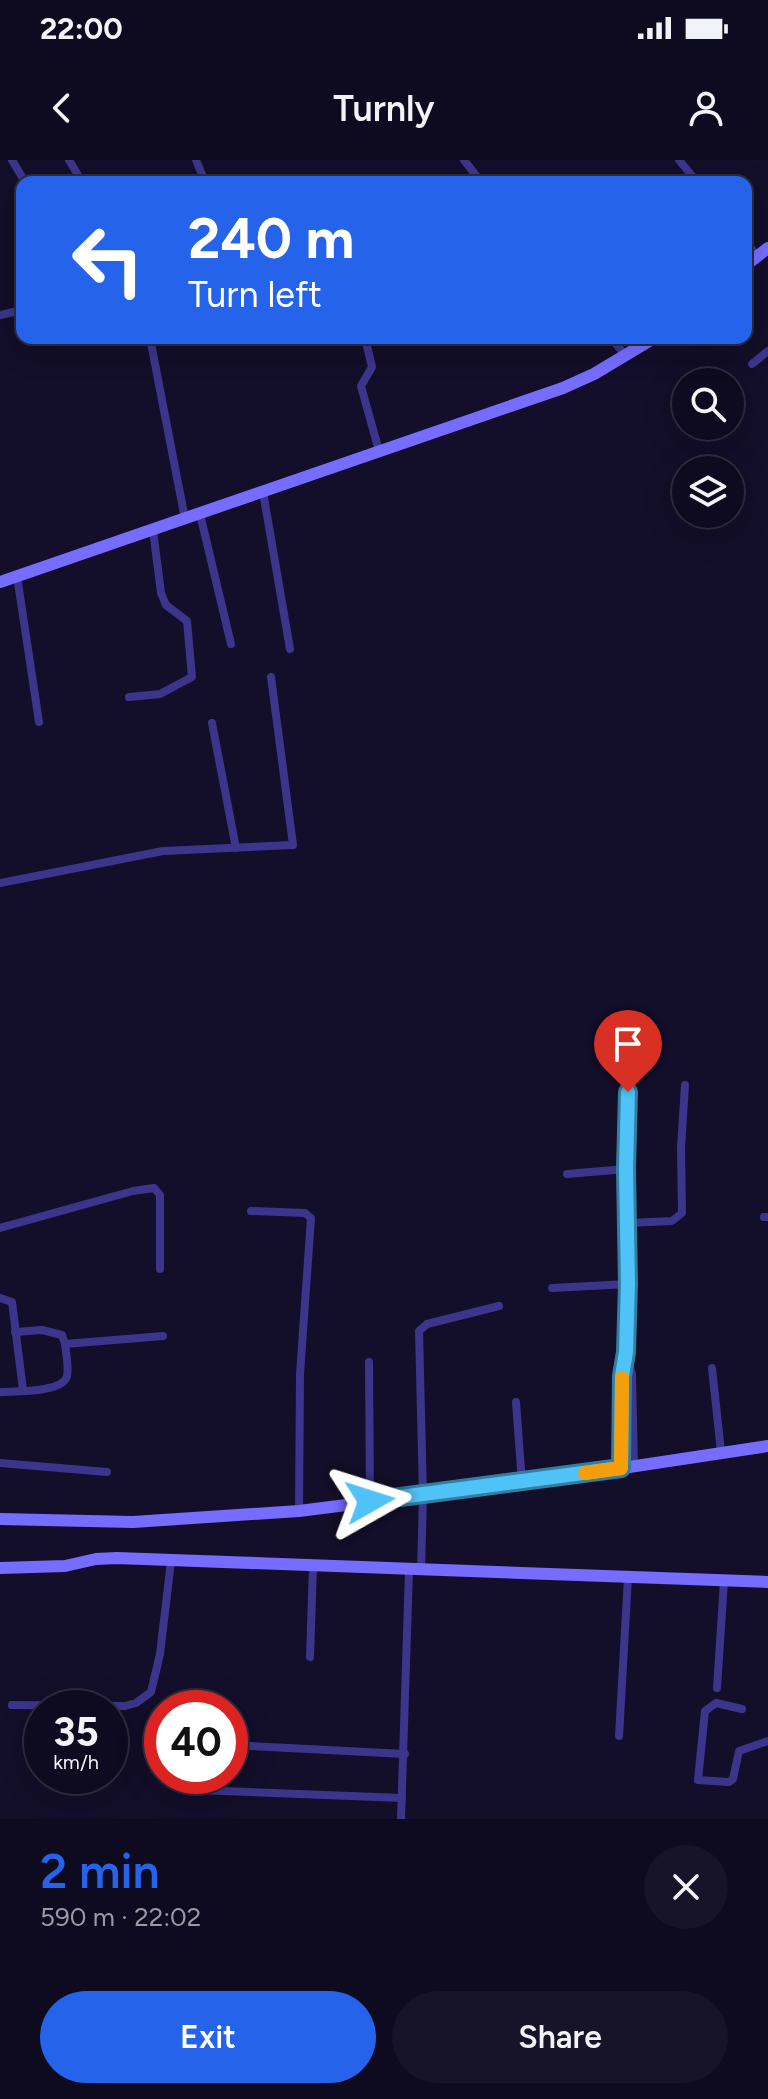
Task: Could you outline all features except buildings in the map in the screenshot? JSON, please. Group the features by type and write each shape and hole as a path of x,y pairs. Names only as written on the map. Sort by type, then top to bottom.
{"main road":[{"path":"0,582 563,388 645,344"},
{"path":"0,1519 133,1522 299,1511 522,1483 768,1446"},
{"path":"0,1568 65,1566 104,1558 768,1582"}],"street":[{"path":"464,160 476,176"},
{"path":"679,160 692,176"},
{"path":"151,344 185,519"},
{"path":"366,344 372,367 361,386 379,451"},
{"path":"616,344 626,356"},
{"path":"752,364 768,351"},
{"path":"263,492 290,649"},
{"path":"200,514 231,644"},
{"path":"129,697 167,691 188,681 193,673 187,621 166,605 161,593 153,530"},
{"path":"17,576 39,722"},
{"path":"0,883 163,851 293,845 271,677"},
{"path":"212,723 236,848"},
{"path":"628,1223 672,1221 682,1213 681,1148 685,1085"},
{"path":"628,1092 628,1284 626,1352 622,1376 628,1467"},
{"path":"567,1174 626,1169"},
{"path":"0,1228 154,1188 160,1195 160,1269"},
{"path":"251,1211 305,1213 311,1218 300,1374 299,1511"},
{"path":"552,1288 628,1284"},
{"path":"0,1298 12,1302 23,1390"},
{"path":"401,1819 415,1571 423,1495 419,1331 427,1324 499,1306"},
{"path":"0,1392 51,1388 63,1383 67,1377 62,1335 56,1332 15,1332"},
{"path":"65,1344 163,1336"},
{"path":"626,1352 632,1374 628,1467"},
{"path":"369,1362 370,1501"},
{"path":"712,1368 721,1452"},
{"path":"516,1402 522,1483"},
{"path":"0,1463 107,1472"},
{"path":"12,1705 125,1706 136,1703 151,1692 160,1654 171,1561"},
{"path":"310,1657 313,1566"},
{"path":"619,1736 628,1577"},
{"path":"717,1688 724,1581"},
{"path":"742,1709 716,1703 705,1711 698,1780 729,1782 733,1779 739,1751 768,1741"},
{"path":"248,1746 405,1754"},
{"path":"248,1792 402,1798"}],"slow traffic":[{"path":"585,1473 621,1468 622,1378"}],"route":[{"path":"370,1501 621,1468 622,1376 626,1352 628,1284 628,1092"}]}
